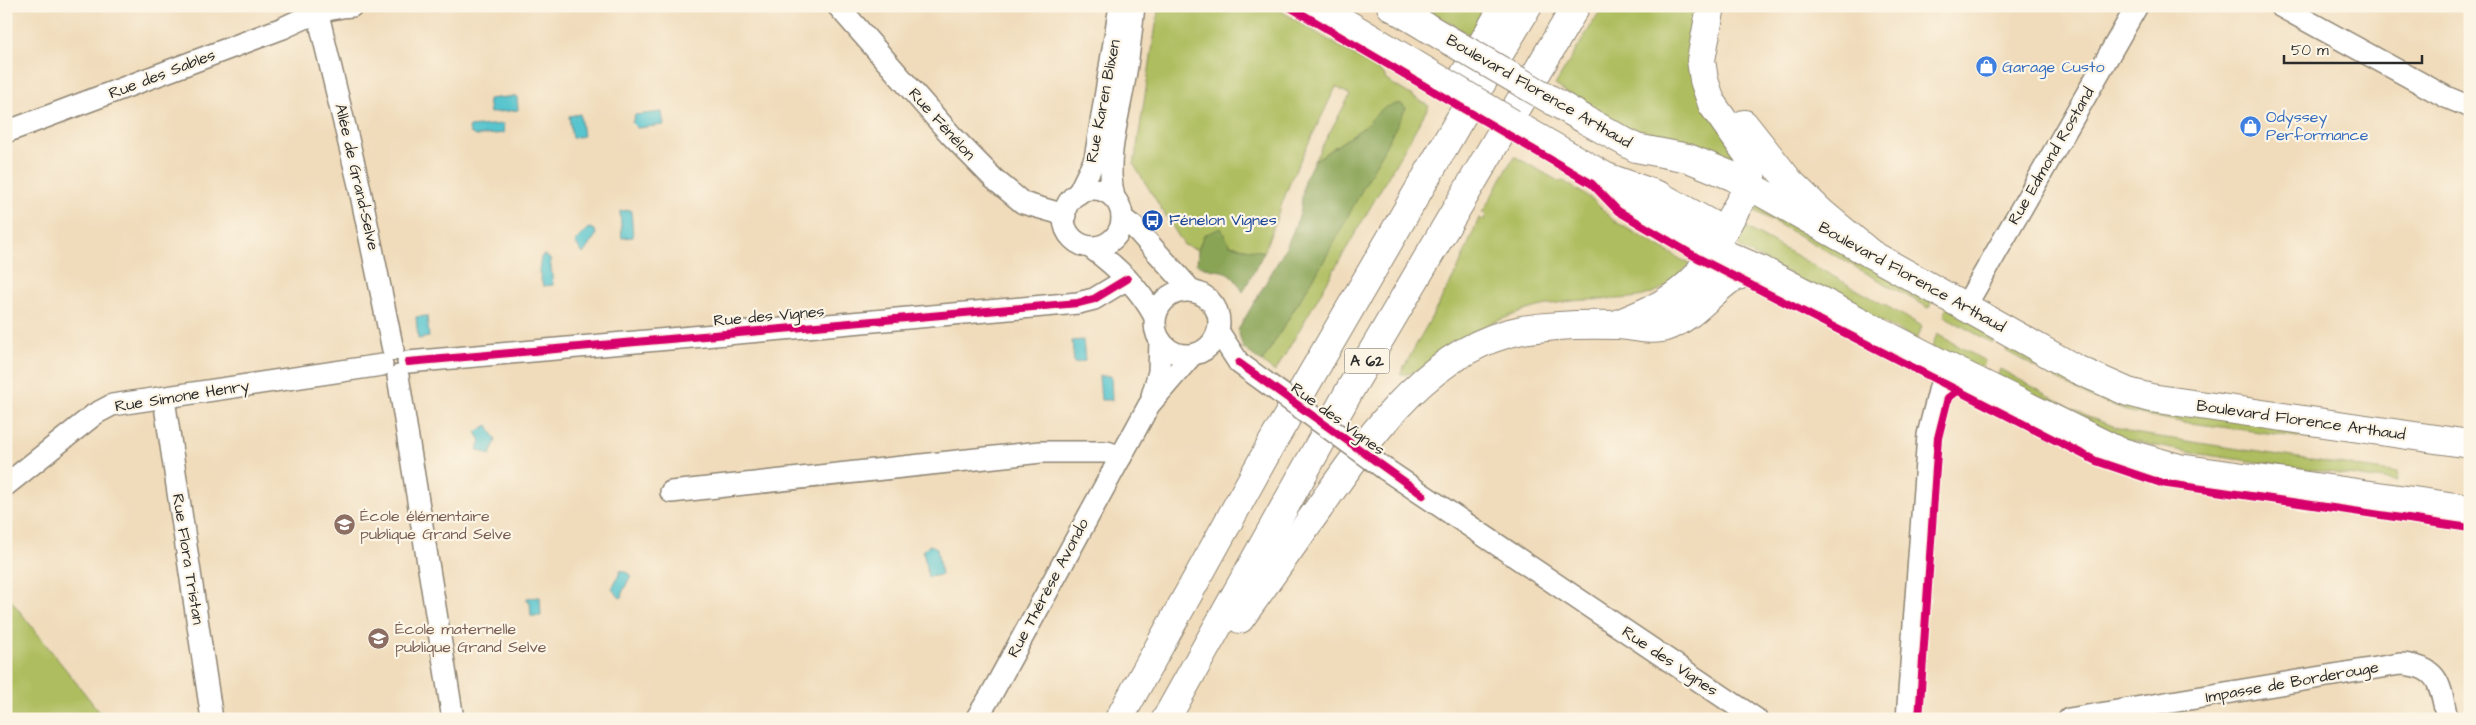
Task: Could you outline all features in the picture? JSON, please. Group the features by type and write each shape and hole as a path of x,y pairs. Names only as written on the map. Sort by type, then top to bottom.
{"main road":[{"path":"1317,6 1606,177 1642,209 1718,240 1761,270 2087,437 2143,460 2179,468 2470,509"},
{"name":"Boulevard Florence Arthaud","path":"1391,6 1627,144 1652,152 1693,159 1713,167 2076,369 2128,392 2207,407 2470,444"},
{"path":"1272,443 1277,400 1504,6"},
{"name":"A 62","path":"1119,719 1272,443 1457,124 1528,6"},
{"name":"A 62","path":"1167,719 1352,388 1576,6"},
{"path":"1617,324 1654,309 1674,298 1698,275 1749,186 1751,165 1748,155 1712,104 1704,80 1701,60 1711,6"},
{"path":"1705,42 1717,80 1738,118 1770,154 1789,182 1822,213 1871,254"},
{"path":"1167,719 1373,432 1415,389 1448,362 1470,348 1495,337 1522,330 1617,324 1663,328 1681,321 1698,309 1729,280 1761,270"}],"street":[{"path":"316,9 352,6"},
{"name":"Rue Fénélon","path":"838,6 951,135 994,179 1024,203 1065,215"},
{"name":"Rue Karen Blixen","path":"1078,194 1095,159 1120,6"},
{"name":"Rue Karen Blixen","path":"1114,197 1110,184 1111,161 1127,68 1134,6"},
{"name":"Rue Edmond Rostand","path":"1964,307 2137,6"},
{"path":"2280,6 2446,96 2470,107"},
{"name":"Rue des Sables","path":"6,132 283,28 316,9"},
{"name":"Allée de Grand-Selve","path":"316,9 359,185 395,363 452,719"},
{"path":"1090,247 1102,246 1112,240 1120,231 1122,219 1120,207 1114,197 1096,189 1078,194 1071,199 1065,215 1068,233 1074,240 1090,247 1127,279 1139,292 1155,317"},
{"path":"1122,219 1134,227 1191,290"},
{"name":"Rue des Vignes","path":"395,363 1078,303 1094,299 1127,279"},
{"path":"1149,405 1198,352 1215,340 1220,322 1214,305 1200,293 1191,290 1173,293 1160,305 1155,317 1156,332 1160,340 1174,352 1198,352"},
{"name":"Rue des Vignes","path":"1218,331 1239,363 1384,469 1756,719"},
{"path":"671,492 1041,452 1107,452 1121,458 1149,405 1159,372 1160,340"},
{"name":"Rue des Vignes","path":"1198,352 1239,363"},
{"name":"Rue Simone Henry","path":"6,485 95,414 112,405 164,399 395,363"},
{"path":"1907,719 1928,436 1941,383 1948,367"},
{"name":"Rue Flora Tristan","path":"164,399 212,719"},
{"name":"Rue Thérèse Avondo","path":"976,719 1121,458"},
{"name":"Impasse de Borderouge","path":"2068,719 2400,664 2415,665 2426,669 2438,679 2447,719"}],"green space":[{"path":"1159,6 1273,6 1384,74 1386,80 1429,106 1275,372 1262,362 1325,259 1383,108 1363,128 1314,161 1350,95 1336,87 1292,177 1264,252 1230,245 1204,235 1198,250 1184,245 1134,165"},
{"path":"1416,6 1487,6 1470,35 1426,9"},
{"path":"1603,6 1699,6 1739,166 1634,136 1555,85"},
{"path":"1400,103 1406,108 1325,259 1262,362 1243,348 1238,330 1286,248 1300,214 1304,181 1314,161 1363,128 1383,108"},
{"path":"1514,156 1560,182 1562,180 1593,200 1614,221 1689,264 1678,277 1666,286 1643,296 1559,303 1531,309 1500,320 1457,341 1433,360 1415,371 1400,374 1457,271 1479,218 1484,220 1486,214 1482,213"},
{"path":"1759,204 1933,299 1929,308 1755,211"},
{"path":"1745,227 1922,326 1917,340 1740,248 1738,240"},
{"path":"1221,228 1230,245 1264,252 1243,292 1232,276 1223,271 1212,270 1197,264 1198,250 1204,235"},
{"path":"1947,307 1995,333 1992,343 1944,316"},
{"path":"1937,334 1985,361 1981,373 1932,347"},
{"path":"2009,342 2067,374 2345,436 2344,443 2175,421 2126,411 2090,397 2006,351"},
{"path":"2000,369 2088,417 2133,433 2398,473 2397,482 2193,453 2125,440 1996,380"},
{"path":"6,594 105,719 6,719"}],"water":[{"path":"517,96 518,110 490,113 488,99"},
{"path":"662,112 664,125 637,128 632,123 635,115"},
{"path":"580,114 583,136 572,138 569,116"},
{"path":"503,124 504,133 476,136 470,133 469,127"},
{"path":"631,210 633,237 622,238 620,211"},
{"path":"590,228 595,230 596,235 583,254 575,242"},
{"path":"544,255 550,259 553,285 543,286 539,272 541,257"},
{"path":"427,316 429,337 418,339 416,317"},
{"path":"1083,340 1085,361 1074,363 1072,341"},
{"path":"1099,376 1111,376 1112,400 1101,400"},
{"path":"488,425 496,440 490,455 477,450 481,441 476,432"},
{"path":"930,545 937,548 941,575 928,577 923,550"},
{"path":"621,570 631,575 622,593 623,596 620,598 612,589"},
{"path":"540,597 541,616 531,616 530,601 527,601 527,598"}],"cycle path":[{"path":"1288,6 1592,184 1618,211 1696,257 2096,461 2161,483 2470,528"},
{"path":"408,362 1078,303 1094,299 1127,279"},
{"path":"1239,363 1423,495"},
{"path":"1919,719 1938,438 1948,398 1956,392"}],"place":[{"name":"Garage Custo","path":"1986,67"},
{"name":"Odyssey Performance","path":"2250,126"},
{"name":"Fénelon Vignes","path":"1153,220"},
{"name":"École élémentaire publique Grand Selve","path":"344,525"},
{"name":"École maternelle publique Grand Selve","path":"379,638"}]}
